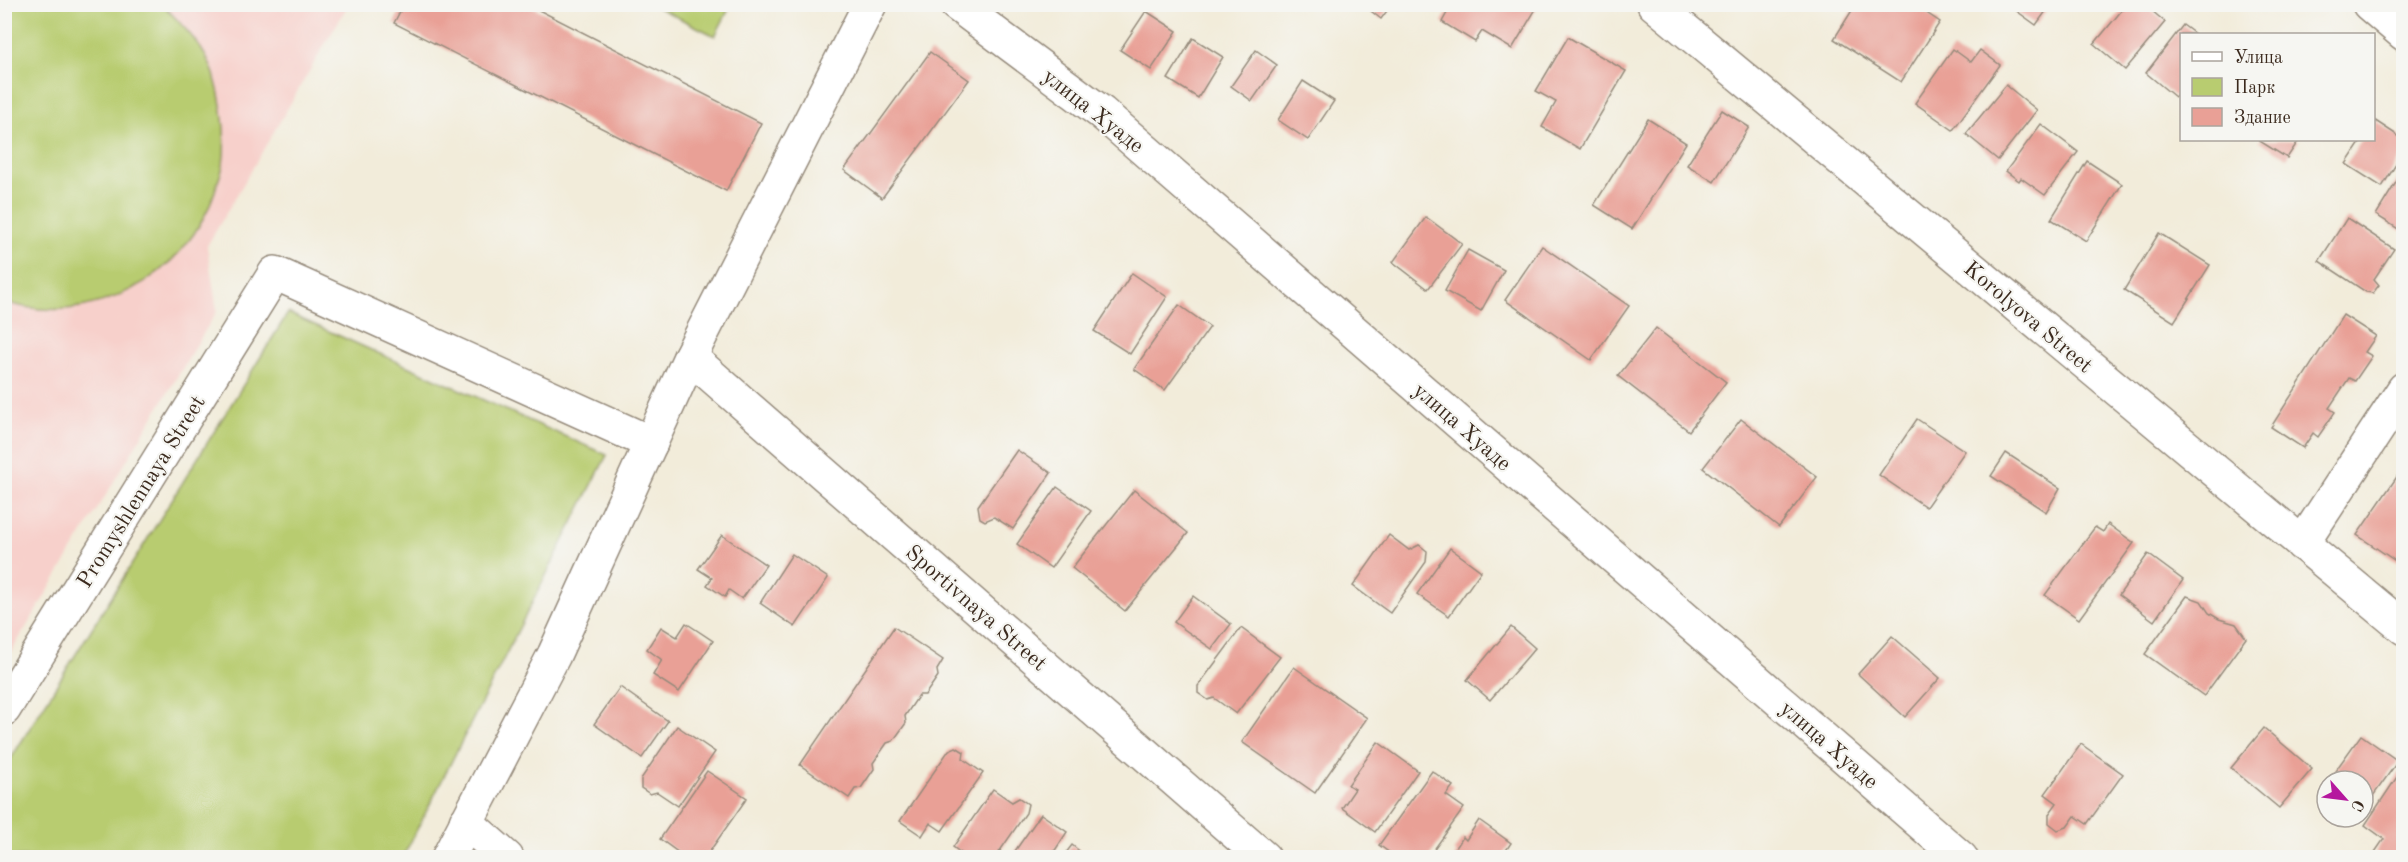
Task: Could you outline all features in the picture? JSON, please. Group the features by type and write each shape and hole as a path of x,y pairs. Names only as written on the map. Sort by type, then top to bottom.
{"street":[{"path":"448,858 555,655 690,357 870,4"},
{"name":"улица Хуаде","path":"956,4 1102,113 1961,858"},
{"name":"Korolyova Street","path":"1654,4 2403,628"},
{"path":"2369,4 2403,34"},
{"name":"Promyshlennaya Street","path":"4,709 275,273 651,443"},
{"name":"Sportivnaya Street","path":"690,357 1264,858"},
{"path":"2302,544 2403,389"},
{"path":"466,822 507,858"}],"shaded area":[{"path":"5,5 348,5 207,246 217,311 5,662"}],"green space":[{"path":"5,4 163,5 199,46 214,74 223,119 224,154 221,174 202,221 183,248 159,271 132,289 102,302 70,308 38,309 5,302"},
{"path":"653,5 731,5 715,36"},
{"path":"288,313 607,455 403,857 5,857 5,768"}],"building":[{"path":"404,4 527,4 761,123 726,191 394,23"},
{"path":"1362,4 1392,4 1381,19"},
{"path":"1452,4 1539,4 1512,49 1482,31 1475,42 1442,22"},
{"path":"1856,4 1913,4 1940,22 1901,82 1834,39"},
{"path":"2007,4 2046,4 2049,7 2036,25"},
{"path":"2127,4 2144,4 2165,22 2125,70 2094,44"},
{"path":"1146,11 1177,31 1151,70 1120,50"},
{"path":"2183,25 2194,33 2180,33 2180,90 2175,97 2146,73"},
{"path":"1568,37 1626,71 1580,149 1542,127 1556,102 1536,91"},
{"path":"1193,38 1223,57 1198,98 1168,79"},
{"path":"1953,49 1971,62 1980,50 2000,65 1953,130 1915,103"},
{"path":"1256,50 1277,65 1252,101 1231,86"},
{"path":"930,52 969,80 882,198 844,170"},
{"path":"1303,81 1334,101 1308,140 1278,120"},
{"path":"2006,85 2037,110 1998,160 1966,134"},
{"path":"1722,110 1749,127 1714,182 1687,165"},
{"path":"1648,119 1686,143 1632,229 1594,205"},
{"path":"2375,121 2403,139 2403,153 2382,187 2346,164 2361,141 2375,141"},
{"path":"2041,124 2078,152 2045,195 2021,178 2019,181 2006,171"},
{"path":"2260,141 2298,141 2287,158"},
{"path":"2087,161 2122,184 2086,241 2051,219"},
{"path":"2403,171 2403,232 2376,215"},
{"path":"1426,217 1462,244 1428,289 1393,262"},
{"path":"2347,218 2394,249 2374,279 2379,285 2373,293 2366,292 2319,261"},
{"path":"2159,233 2210,265 2174,322 2124,290"},
{"path":"1542,246 1629,306 1591,360 1505,300"},
{"path":"1468,250 1504,270 1481,311 1445,291"},
{"path":"1132,273 1167,297 1130,354 1094,331"},
{"path":"1179,305 1210,327 1165,390 1134,369"},
{"path":"2343,315 2376,336 2365,352 2372,356 2355,381 2349,378 2329,408 2335,412 2318,437 2313,433 2303,448 2271,427"},
{"path":"1656,328 1726,382 1689,431 1618,376"},
{"path":"1741,419 1817,477 1779,527 1703,468"},
{"path":"1917,419 1965,451 1926,507 1879,475"},
{"path":"1017,450 1051,473 1013,529 994,517 985,521 980,518 978,506"},
{"path":"2006,453 2060,488 2046,512 1991,476"},
{"path":"2403,468 2403,553 2397,562 2357,535"},
{"path":"1057,487 1091,511 1051,568 1017,544"},
{"path":"1134,490 1188,533 1125,611 1072,568"},
{"path":"2108,524 2134,543 2079,619 2045,595 2095,527 2103,532"},
{"path":"722,535 766,565 742,599 729,590 725,597 707,585 712,578 698,569"},
{"path":"1389,535 1409,550 1419,545 1427,551 1426,562 1390,613 1353,586"},
{"path":"1450,548 1481,571 1449,616 1417,594"},
{"path":"792,554 828,578 795,627 760,603"},
{"path":"2148,554 2183,580 2154,621 2119,595"},
{"path":"1193,596 1231,624 1212,649 1174,622"},
{"path":"2187,596 2201,601 2209,613 2219,619 2236,624 2246,638 2204,696 2145,654"},
{"path":"686,623 713,641 679,692 653,675 662,660 647,649 661,627 677,637"},
{"path":"894,627 943,660 937,670 938,676 925,695 919,695 905,716 906,723 893,741 887,743 873,763 874,769 861,788 855,789 849,798 800,765"},
{"path":"1511,627 1535,648 1490,700 1467,680"},
{"path":"1241,628 1280,657 1236,714 1214,698 1208,700 1198,693 1198,686"},
{"path":"1892,636 1940,678 1905,717 1858,674"},
{"path":"1294,667 1367,718 1315,793 1242,742"},
{"path":"620,687 668,721 642,758 594,724"},
{"path":"677,726 715,752 678,806 657,792 650,794 641,788 641,779"},
{"path":"2264,728 2312,769 2279,808 2231,768"},
{"path":"2361,735 2398,761 2375,793 2375,769 2337,769"},
{"path":"1378,742 1418,771 1375,832 1342,808 1355,789 1348,785"},
{"path":"2081,744 2123,774 2087,824 2075,816 2067,827 2058,830 2049,823 2049,814 2057,803 2045,794"},
{"path":"956,747 964,752 963,759 983,773 942,831 930,823 922,836 900,821 949,750"},
{"path":"2403,768 2403,856 2384,858 2375,852 2384,839 2370,829 2375,829 2375,810"},
{"path":"707,771 747,798 705,858 686,858 660,839"},
{"path":"1432,771 1453,786 1446,795 1464,808 1428,858 1397,858 1379,845"},
{"path":"993,789 1012,802 1019,798 1028,804 1026,813 995,858 968,858 953,847"},
{"path":"1041,814 1067,832 1050,858 1010,858"},
{"path":"1479,820 1511,843 1501,858 1454,858 1457,853 1454,851 1463,837 1466,840"},
{"path":"1072,845 1088,858 1062,858"}]}
